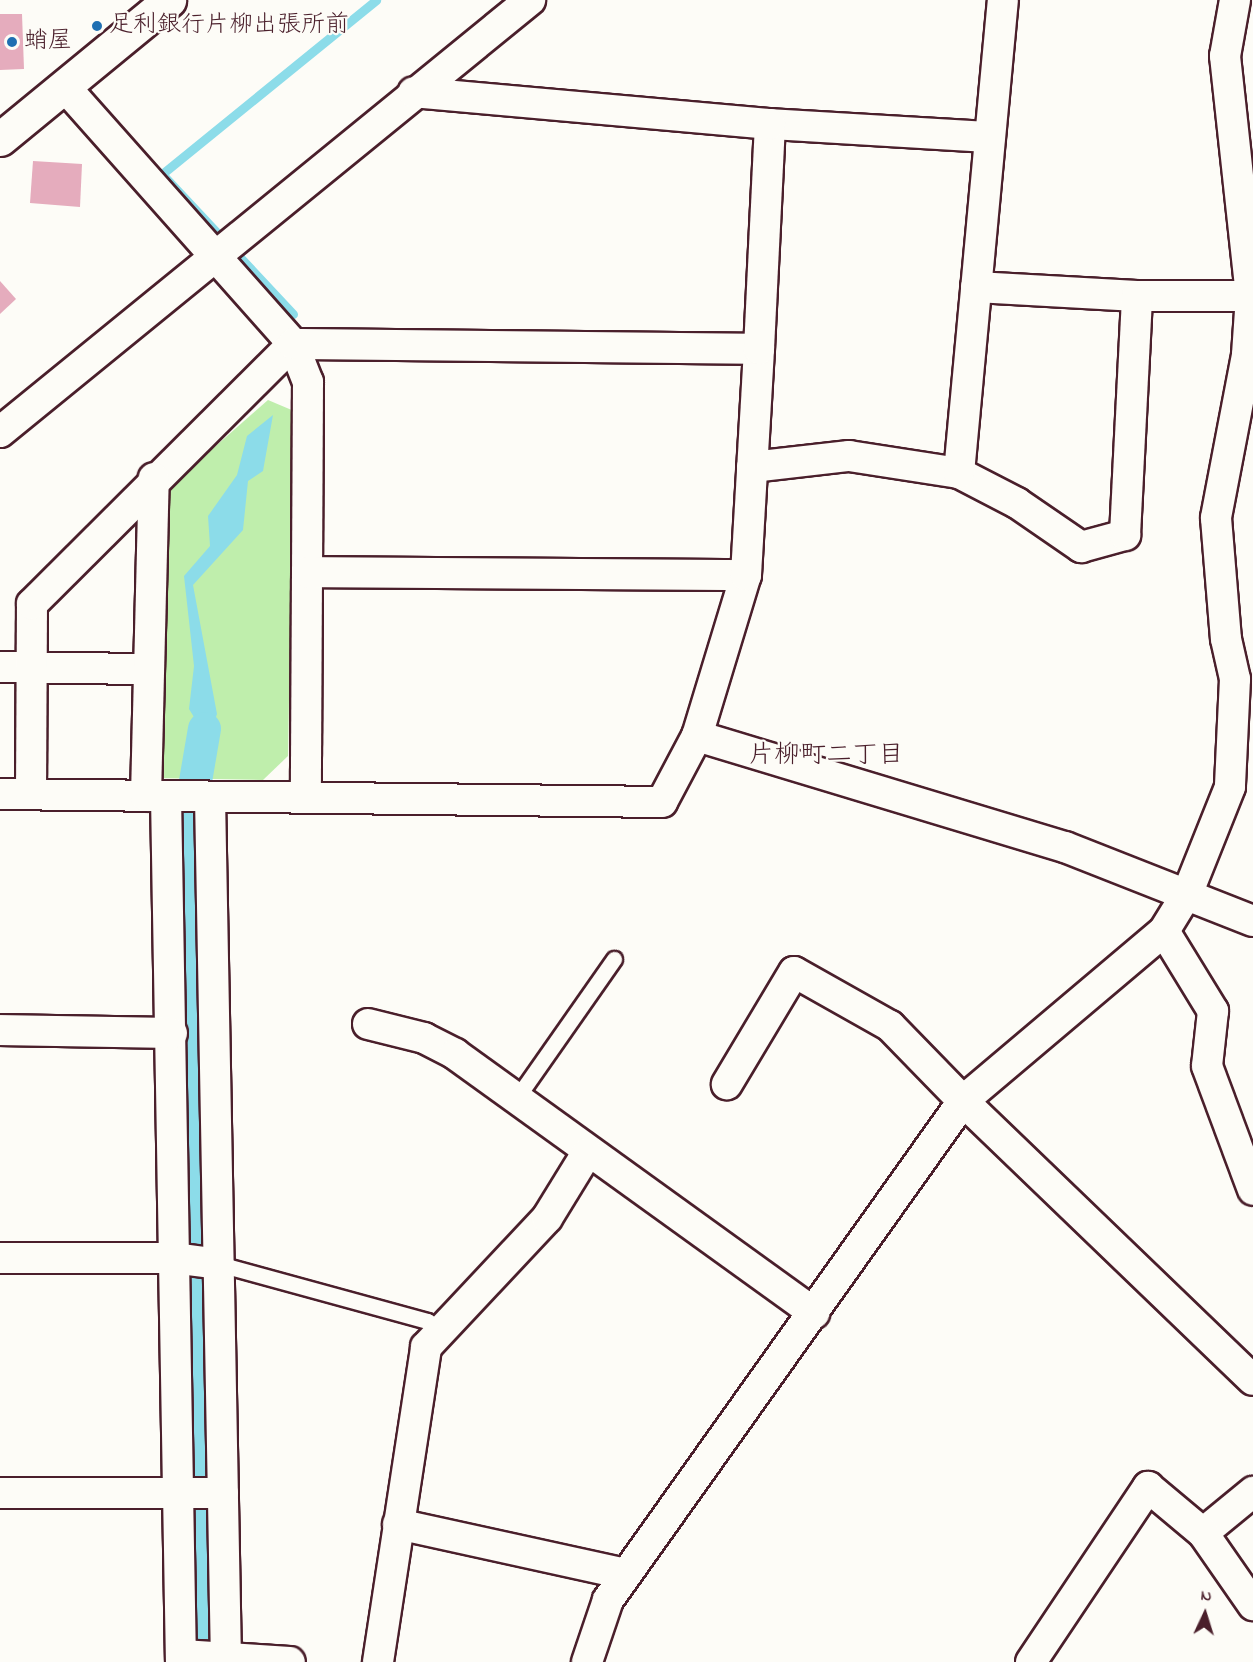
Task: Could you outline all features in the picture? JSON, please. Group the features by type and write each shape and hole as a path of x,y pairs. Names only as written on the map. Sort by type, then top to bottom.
{"street":[{"path":"0,139 169,0"},
{"path":"0,432 212,254 530,0"},
{"path":"959,473 1003,0"},
{"path":"588,1662 608,1600 963,1101 1164,931 1188,892 1230,787 1235,679 1226,639 1216,518 1250,361 1251,296 1225,56 1235,0"},
{"path":"65,87 293,344 308,382 306,798"},
{"path":"413,92 770,124 990,137"},
{"path":"0,794 662,802 697,736 746,576 770,124"},
{"path":"976,287 1137,297 1251,296"},
{"path":"752,467 849,456 959,473 1017,503 1081,547 1125,535 1137,297"},
{"path":"31,795 32,604 154,478 293,344 759,349"},
{"path":"154,478 150,669 172,1033 176,1494 181,1659 290,1662"},
{"path":"307,572 746,576"},
{"path":"0,667 150,669"},
{"path":"697,736 1065,847 1188,892 1253,921"},
{"path":"210,797 226,1659"},
{"path":"1164,931 1213,1011 1207,1066 1253,1190"},
{"path":"727,1084 794,972 890,1026 963,1101 1253,1380"},
{"path":"368,1024 424,1038 455,1054 587,1152 814,1313"},
{"path":"0,1030 172,1033"},
{"path":"378,1662 422,1359 442,1330 547,1218 587,1152"},
{"path":"0,1258 173,1257 219,1264"},
{"path":"1030,1662 1148,1487 1203,1533 1253,1605"},
{"path":"1203,1533 1253,1492"},
{"path":"0,1493 223,1493"},
{"path":"398,1524 626,1574"}],"lane":[{"path":"516,1099 614,958"},
{"path":"219,1264 427,1321 442,1330"}],"green space":[{"path":"268,400 294,411 288,756 263,780 154,778 159,496"}],"water":[{"path":"273,415 263,471 248,481 243,530 193,585 217,714 212,728 200,727 189,709 194,666 184,576 210,546 208,516 237,475 247,436"}],"building":[{"name":"蛸屋","path":"0,14 22,14 24,69 0,70"},
{"path":"33,161 82,164 80,207 30,203"},
{"path":"0,281 16,299 0,314"}],"waterway":[{"path":"293,314 162,174 376,0"},
{"path":"203,1662 189,816 204,728"}],"place":[{"name":"足利銀行片柳出張所前","path":"97,26"},
{"name":"蛸屋","path":"12,42"}],"district":[{"name":"片柳町二丁目","path":"826,757"}]}
